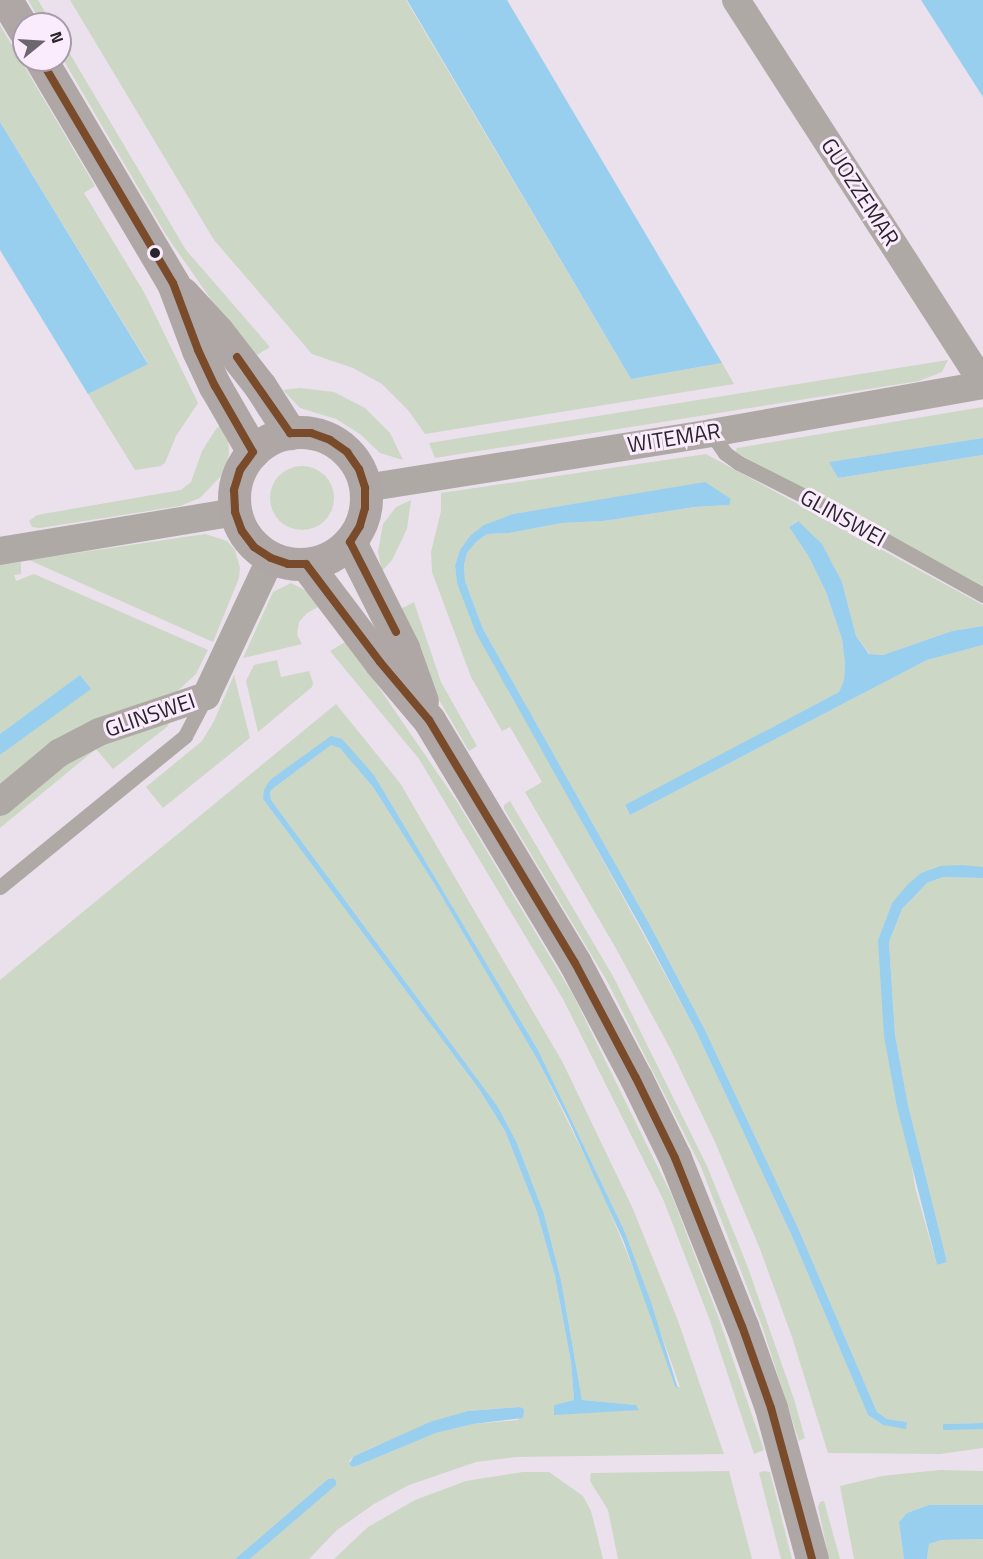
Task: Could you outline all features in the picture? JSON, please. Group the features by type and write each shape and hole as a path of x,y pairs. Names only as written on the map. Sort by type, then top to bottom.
{"street":[{"name":"GUOZZEMAR","path":"736,0 983,384"},
{"path":"48,72 173,283 214,386 253,452"},
{"path":"173,283 218,331 260,386 290,433"},
{"name":"WITEMAR","path":"365,489 711,433 983,384"},
{"path":"290,433 311,434 330,440 347,452 359,469 365,489 365,507 360,526 350,542 330,557 306,564 288,564 271,558 255,547 242,531 235,512 234,490 240,470 253,452 277,436 290,433"},
{"path":"1,550 235,512"},
{"path":"350,542 403,648 429,720"},
{"name":"GLINSWEI","path":"0,802 59,753 89,738 206,696 271,558"},
{"path":"306,564 380,662 429,720 574,963 675,1158 708,1235 771,1408 812,1559"}],"lane":[{"name":"GLINSWEI","path":"711,433 725,453 739,463 818,503 983,595"},
{"path":"0,887 184,736 206,696"}],"green space":[{"path":"28,0 38,0 45,12 35,12"},
{"path":"70,0 406,0 631,379 722,363 734,384 425,434 408,410 382,384 353,368 312,354 214,240"},
{"path":"0,25 12,45 12,72 28,72 95,186 84,193 145,294 198,403 176,436 165,463 161,466 135,470 88,394 148,363 0,122"},
{"path":"72,57 186,250 270,347 252,358 166,235 71,72"},
{"path":"948,360 942,372 919,381 435,458 429,443"},
{"path":"300,388 334,392 365,408 390,433 403,460 380,453 360,434 336,419 300,408 283,390"},
{"path":"983,407 983,438 830,462 838,478 983,455 983,586 737,453 736,450 737,448"},
{"path":"223,423 228,437 229,454 226,465 220,477 200,498 180,506 40,528 32,527 29,521 37,515 181,490 191,482 202,451 216,429"},
{"path":"706,454 983,605 983,626 952,631 883,655 870,654 856,636 842,582 822,545 797,521 789,527 809,557 826,592 842,639 845,664 844,680 839,692 625,806 630,815 927,660 983,645 983,867 940,866 921,873 892,903 878,940 915,1187 937,1265 947,1262 908,1105 895,1035 889,942 902,909 927,883 943,877 983,878 983,1423 943,1424 943,1429 983,1429 983,1448 940,1454 828,1453 792,1337 760,1249 715,1142 672,1052 618,952 525,792 542,782 510,727 502,731 471,677 432,572 431,552 441,511 441,493","holes":["704,483 729,505 695,507 603,521 562,523 509,533 487,534 467,553 464,565 465,581 483,629 651,927 704,1028 799,1230 877,1412 887,1419 907,1422 883,1425 868,1415 791,1234 696,1031 534,734 457,583 455,565 460,550 513,514"]},
{"path":"296,466 308,466 325,475 332,486 334,498 332,510 325,521 308,530 296,530 284,525 275,516 270,504 270,492 275,480 284,471"},
{"path":"411,500 407,529 392,560 382,571 378,552 383,524 396,507"},
{"path":"205,534 227,541 235,550 240,568 239,578 213,642 29,560"},
{"path":"21,562 21,574 14,575 16,581 34,574 208,650 196,674 171,697 0,791 0,755 90,689 80,675 0,734 0,565"},
{"path":"291,583 305,590 320,606 307,613 299,622 297,635 302,644 243,658 273,592"},
{"path":"414,602 441,682 477,746 469,751 432,688 397,611"},
{"path":"347,641 458,803 573,995 672,1196 718,1316 764,1450 754,1454 709,1318 663,1199 563,999 419,759 330,651"},
{"path":"277,660 281,677 309,671 312,687 258,732 246,681 254,665"},
{"path":"234,675 250,738 163,808 146,787 202,741 214,721"},
{"path":"336,704 400,783 563,1063 633,1209 677,1318 724,1454 516,1457 476,1462 409,1485 374,1504 337,1530 309,1559 250,1559 335,1485 333,1478 328,1479 235,1559 0,1559 0,980","holes":["335,737 374,775 538,1050 624,1230 680,1387 675,1386 649,1307 600,1187 537,1059 435,885 373,787 340,747 331,745 270,791 271,800 498,1107 517,1143 544,1214 561,1280 582,1400 635,1405 554,1405 574,1400 571,1362 555,1276 537,1212 505,1131 479,1089 263,799 270,780","520,1407 524,1409 518,1420 473,1424 436,1433 353,1467 349,1461 373,1447 468,1411"]},
{"path":"169,722 168,726 113,769 96,749 0,828 0,812 62,760"},
{"path":"510,801 614,978 707,1166 747,1265 794,1399 805,1438 799,1441 762,1326 701,1167 607,981 504,809 504,805"},
{"path":"940,1470 983,1471 983,1505 929,1505 907,1513 899,1522 904,1559 854,1559 840,1486 882,1476"},
{"path":"729,1471 752,1559 618,1559 608,1510 590,1481 591,1473"},
{"path":"523,1472 549,1472 583,1496 591,1511 603,1559 334,1559 368,1527 415,1500 466,1481"},
{"path":"770,1472 792,1559 781,1559 759,1473"},
{"path":"824,1501 840,1559 829,1559 818,1507 820,1502"},
{"path":"983,1539 983,1559 927,1559 929,1544 942,1540"}],"water":[{"path":"407,0 507,0 722,363 631,379"},
{"path":"921,0 983,0 983,97"},
{"path":"0,122 148,364 88,394 0,250"},
{"path":"983,438 983,455 838,478 829,462"},
{"path":"705,482 731,499 729,505 695,507 603,521 562,523 509,533 487,534 467,553 464,565 465,581 483,629 651,927 704,1028 799,1230 877,1412 887,1419 907,1422 906,1429 883,1425 868,1415 791,1234 696,1031 643,931 476,633 457,583 455,565 460,550 470,536 484,525 513,514"},
{"path":"798,521 822,544 842,582 856,636 869,654 883,655 952,631 983,626 983,645 927,660 630,815 625,805 839,692 844,680 845,664 842,639 826,592 809,557 789,527"},
{"path":"80,675 91,689 0,755 0,734"},
{"path":"331,736 342,739 374,775 538,1050 624,1230 651,1302 678,1389 624,1242 568,1119 537,1059 435,885 373,787 340,748 331,745 270,791 271,800 498,1107 517,1143 544,1214 561,1280 582,1400 636,1405 639,1410 554,1415 554,1405 574,1400 571,1362 555,1276 537,1212 505,1131 479,1089 263,799 264,790 270,780"},
{"path":"940,866 983,867 983,878 943,877 927,883 902,909 889,942 895,1035 908,1105 947,1262 937,1265 897,1107 884,1036 878,940 892,903 908,884 921,873"},
{"path":"520,1407 524,1409 523,1418 473,1424 436,1433 359,1465 353,1467 349,1464 354,1456 430,1422 468,1411"},
{"path":"983,1423 983,1429 943,1430 943,1424"},
{"path":"333,1478 336,1485 250,1559 235,1559 328,1479"},
{"path":"929,1505 983,1505 983,1539 942,1540 929,1544 927,1559 904,1559 899,1522 907,1513"}],"transit line":[{"path":"48,72 173,283 198,350 215,386 253,452 240,470 234,490 235,512 242,531 254,547 271,558 288,564 306,564 380,662 429,720 575,963 636,1078 675,1158 742,1326 771,1408 812,1559"},
{"path":"237,357 290,433 311,433 330,440 347,452 359,469 365,488 365,508 360,526 350,542 396,632"}]}
